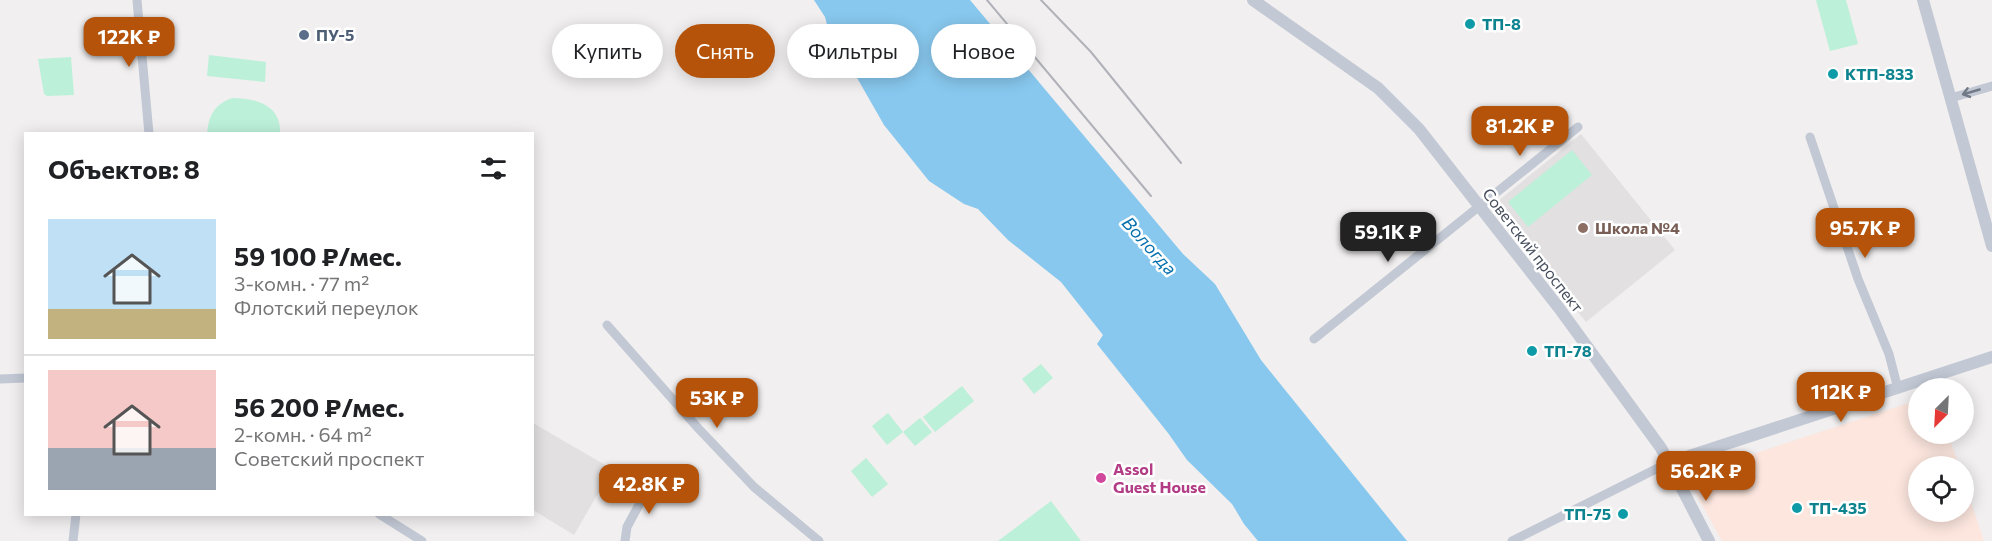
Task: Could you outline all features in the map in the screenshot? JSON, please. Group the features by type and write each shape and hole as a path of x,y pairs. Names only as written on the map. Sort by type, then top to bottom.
{"street":[{"path":"137,0 149,132"},
{"name":"Советский проспект","path":"1253,0 1378,88 1419,129 1559,308 1661,448 1709,541"},
{"path":"1923,0 1992,246"},
{"path":"1951,98 1992,86"},
{"path":"1314,339 1578,127"},
{"path":"1810,137 1858,279 1888,354 1898,389"},
{"path":"607,326 754,487 819,541"},
{"path":"1512,541 1668,463 1992,357"},
{"path":"0,379 24,378"},
{"path":"626,541 627,527 648,488"},
{"path":"73,541 76,516"},
{"path":"382,516 422,541"}],"shaded area":[{"name":"Школа №4","path":"1581,134 1675,250 1586,322 1492,206"},
{"path":"1908,403 1908,444 1951,444 1956,456 1908,456 1908,522 1974,522 1974,511 1984,541 1722,541 1686,476"},
{"path":"534,424 612,469 574,535 534,511"}],"green space":[{"path":"1816,0 1846,0 1858,44 1830,51"},
{"path":"209,55 266,62 265,82 207,76"},
{"path":"71,57 74,95 47,96 44,94 38,59"},
{"path":"232,98 265,105 276,116 280,132 207,132 209,121 221,104"},
{"path":"1572,150 1592,175 1528,227 1508,202"},
{"path":"1041,364 1053,378 1034,394 1022,379"},
{"path":"962,386 974,401 935,432 923,417"},
{"path":"888,413 903,432 887,445 872,426"},
{"path":"920,418 932,432 915,446 903,432"},
{"path":"866,458 888,484 872,497 851,471"},
{"path":"1051,501 1081,541 998,541"}],"water":[{"name":"Вологда","path":"814,0 970,0 990,24 931,24 931,78 1035,78 1183,254 1215,284 1261,360 1407,541 1258,541 1232,504 1187,460 1097,344 1103,335 1061,282 1008,240 978,209 964,204 929,181 884,125 857,78 919,78 919,24 827,24"}],"railway":[{"path":"987,0 1151,196"},
{"path":"1041,0 1091,52 1181,163"}],"place":[{"name":"ТП-8","path":"1470,24"},
{"name":"ПУ-5","path":"304,35"},
{"name":"КТП-833","path":"1833,74"},
{"name":"Школа №4","path":"1583,228"},
{"name":"ТП-78","path":"1532,351"},
{"name":"Assol Guest House","path":"1101,478"},
{"name":"ТП-435","path":"1797,508"},
{"name":"ТП-75","path":"1623,514"}]}
